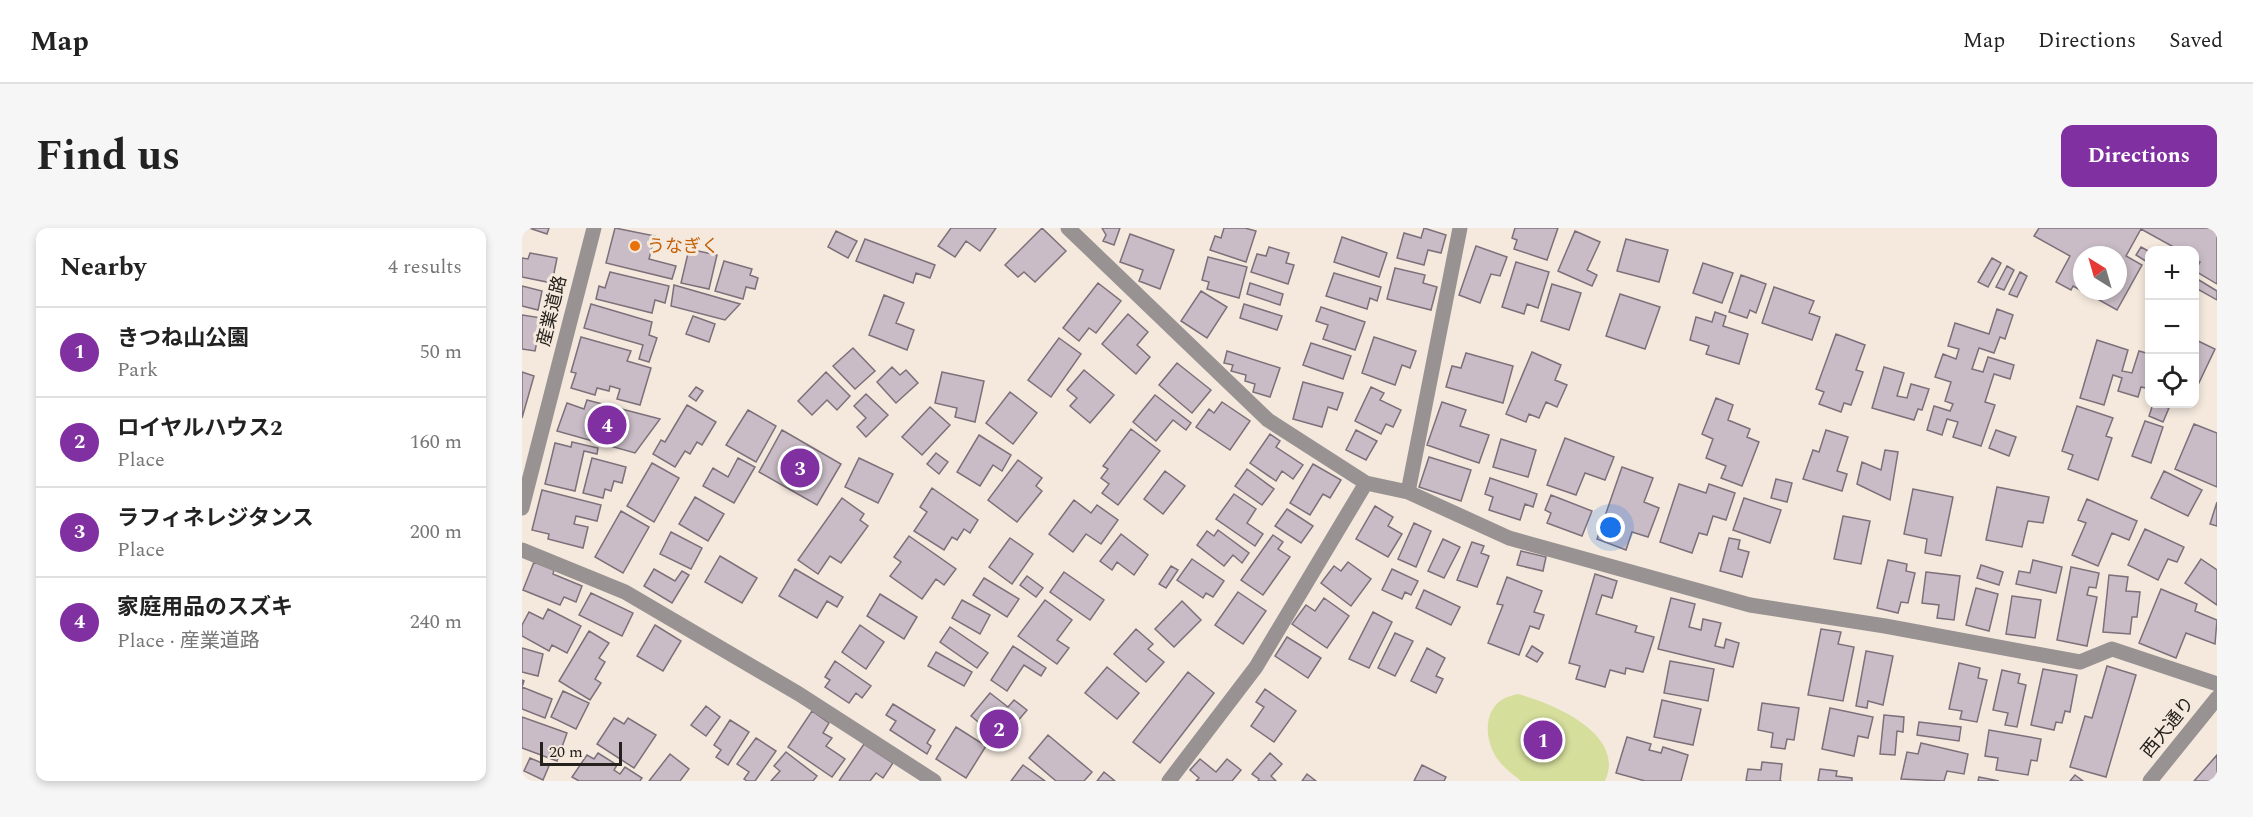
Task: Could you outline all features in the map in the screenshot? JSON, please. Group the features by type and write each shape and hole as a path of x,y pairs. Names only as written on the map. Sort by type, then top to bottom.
{"street":[{"name":"産業道路","path":"522,508 594,228"},
{"path":"1068,228 1268,420 1366,483 1408,492 1509,538 1750,605 1885,626 2080,662 2112,649 2217,684"},
{"path":"1408,492 1460,228"},
{"path":"1170,781 1256,667 1366,483"},
{"path":"522,550 625,592 799,694 934,781"},
{"name":"西大通り","path":"2150,781 2217,698"}],"green space":[{"path":"1518,694 1566,713 1596,735 1605,749 1609,764 1605,781 1521,781 1504,767 1494,754 1488,737 1489,719 1497,703"}],"building":[{"path":"529,228 549,228 547,234"},
{"path":"615,228 655,236 649,259 676,266 672,279 606,263"},
{"path":"951,228 996,228 980,251 966,241 955,257 938,246"},
{"path":"1042,228 1066,251 1035,282 1024,272 1018,277 1005,265"},
{"path":"1102,228 1120,228 1114,245 1103,241 1106,235"},
{"path":"1224,228 1245,228 1256,231 1246,262 1210,250 1215,236 1221,238"},
{"path":"1424,228 1446,235 1441,253 1428,250 1424,265 1397,258 1404,233 1421,238"},
{"path":"1515,228 1558,228 1547,260 1514,249 1517,240 1512,238"},
{"path":"2039,228 2217,228 2217,284 2199,273 2199,246 2172,246 2141,229 2127,254 2127,246 2073,246 2073,286 2071,290 2056,282 2070,256 2034,236"},
{"path":"836,231 857,241 848,258 828,247"},
{"path":"1575,231 1600,242 1587,270 1597,275 1592,286 1558,271"},
{"path":"1130,234 1174,250 1160,289 1139,281 1143,270 1120,262"},
{"path":"1342,237 1387,253 1379,277 1334,262"},
{"path":"865,239 935,265 930,278 916,273 913,283 856,261"},
{"path":"1626,239 1668,250 1659,282 1617,271"},
{"path":"1476,246 1507,257 1500,276 1491,274 1480,303 1459,295"},
{"path":"1269,247 1289,253 1286,263 1294,265 1288,284 1251,272 1257,254 1266,256"},
{"path":"2141,247 2145,249 2145,261 2136,255"},
{"path":"689,249 717,255 709,289 681,283"},
{"path":"530,253 557,258 552,283 522,277 522,258 528,259"},
{"path":"1208,257 1247,267 1239,298 1207,289 1209,282 1202,280"},
{"path":"2127,257 2142,265 2127,292"},
{"path":"1992,258 2001,263 1988,287 1978,282"},
{"path":"724,261 752,269 750,275 758,278 755,289 746,287 743,299 715,291"},
{"path":"1516,262 1549,272 1538,308 1527,304 1524,314 1502,307"},
{"path":"1703,263 1733,273 1722,303 1693,293"},
{"path":"2007,266 2014,270 2004,290 1996,287"},
{"path":"1395,268 1425,275 1423,283 1437,287 1431,310 1387,299"},
{"path":"610,272 669,286 665,303 655,300 652,313 596,299 599,286 605,288"},
{"path":"2020,272 2027,276 2017,297 2009,294"},
{"path":"1334,273 1381,287 1377,301 1370,298 1367,309 1326,296"},
{"path":"1741,275 1766,284 1756,313 1750,310 1747,318 1729,312"},
{"path":"2199,280 2217,291 2217,300 2199,290"},
{"path":"1098,283 1121,301 1096,333 1089,328 1079,341 1063,328"},
{"path":"1250,283 1283,294 1280,305 1247,294"},
{"path":"1552,284 1581,293 1569,330 1541,321"},
{"path":"674,285 740,304 725,320 671,306"},
{"path":"522,286 542,291 538,310 522,306"},
{"path":"1774,287 1814,301 1809,313 1820,317 1812,340 1762,323"},
{"path":"1201,291 1227,307 1207,338 1181,321"},
{"path":"1620,294 1660,307 1645,349 1606,336"},
{"path":"884,295 904,303 896,323 914,330 907,350 869,335"},
{"path":"2099,300 2123,300 2117,310"},
{"path":"591,304 652,322 649,335 657,338 649,362 639,359 643,345 584,328"},
{"path":"1244,304 1282,316 1277,330 1240,318"},
{"path":"1321,307 1365,322 1355,350 1323,339 1328,325 1316,321"},
{"path":"1997,309 2013,315 2005,339 2000,337 1994,353 1979,348 1972,369 1983,372 1988,357 2014,365 2010,379 1994,374 1985,402 1995,405 1981,446 1953,437 1958,422 1947,419 1942,435 1927,430 1934,406 1950,411 1953,404 1945,401 1951,382 1935,377 1943,354 1956,359 1959,349 1948,346 1955,323 1989,334"},
{"path":"1715,312 1726,316 1723,326 1748,334 1739,364 1706,354 1709,346 1690,340 1696,317 1712,322"},
{"path":"1128,314 1148,332 1137,345 1150,357 1136,374 1102,344"},
{"path":"522,315 542,318 535,351 522,349"},
{"path":"693,316 715,324 709,342 686,334"},
{"path":"1836,334 1865,345 1856,370 1863,372 1851,405 1844,403 1841,412 1819,404 1824,392 1816,389"},
{"path":"581,337 631,351 627,361 651,368 640,405 617,399 620,389 610,386 609,391 597,388 595,395 571,388 576,373 571,372"},
{"path":"1374,337 1416,351 1410,368 1402,365 1395,385 1362,373"},
{"path":"1059,338 1081,354 1051,397 1028,380"},
{"path":"2097,340 2128,350 2122,371 2132,373 2139,351 2145,353 2145,388 2141,387 2138,397 2118,391 2122,378 2113,375 2104,405 2080,398"},
{"path":"2199,341 2215,349 2199,383"},
{"path":"1311,343 1351,356 1343,379 1303,365"},
{"path":"853,348 875,371 855,389 833,366"},
{"path":"1227,351 1280,368 1270,397 1253,392 1255,384 1245,381 1246,375 1231,371 1233,365 1224,363"},
{"path":"1532,352 1561,365 1555,380 1567,385 1557,407 1546,402 1539,418 1529,414 1526,422 1506,414"},
{"path":"1466,353 1513,366 1503,403 1446,387 1452,366 1461,368"},
{"path":"1177,363 1211,390 1192,413 1159,385"},
{"path":"892,367 900,375 906,370 918,383 896,403 877,382"},
{"path":"1884,367 1904,373 1897,396 1907,398 1911,384 1929,389 1922,410 1918,409 1914,420 1872,408"},
{"path":"1084,370 1114,395 1090,423 1070,406 1077,398 1067,390"},
{"path":"522,372 534,376 522,418"},
{"path":"826,372 850,396 837,410 827,400 812,415 798,401"},
{"path":"942,372 984,381 975,422 955,417 957,408 935,403"},
{"path":"1303,382 1343,393 1337,410 1328,407 1322,427 1293,419"},
{"path":"696,387 703,391 696,401 689,396"},
{"path":"1371,387 1384,393 1380,400 1401,410 1393,427 1386,424 1381,434 1355,421"},
{"path":"1010,392 1037,413 1013,444 986,423"},
{"path":"866,394 888,415 866,437 857,427 866,418 854,406"},
{"path":"1155,395 1191,423 1186,430 1173,420 1156,441 1133,422"},
{"path":"1716,398 1733,405 1728,420 1750,429 1747,437 1759,442 1742,486 1721,478 1726,466 1706,458 1713,439 1702,434"},
{"path":"587,400 660,419 635,453 557,431 567,403 584,409"},
{"path":"1222,402 1250,421 1230,450 1196,427 1209,409 1214,413"},
{"path":"1442,402 1466,410 1460,426 1489,435 1479,463 1427,445"},
{"path":"687,405 716,422 702,445 697,442 690,454 685,451 675,467 653,454 661,440 665,442"},
{"path":"2077,406 2113,418 2106,436 2112,438 2098,480 2068,469 2073,455 2062,451"},
{"path":"930,407 950,425 922,455 902,437"},
{"path":"2152,408 2169,408 2163,422 2149,416"},
{"path":"748,410 776,426 756,462 726,445"},
{"path":"2145,421 2163,427 2151,463 2132,456"},
{"path":"2194,424 2217,433 2217,487 2175,469"},
{"path":"1131,429 1160,451 1118,505 1102,493 1109,484 1101,478 1108,469 1103,466"},
{"path":"782,430 841,464 817,505 759,472"},
{"path":"1356,430 1377,441 1366,460 1346,450"},
{"path":"1826,430 1848,437 1837,471 1847,474 1842,491 1803,479 1813,450 1819,452"},
{"path":"1996,430 2016,437 2009,456 1989,448"},
{"path":"1270,434 1280,441 1276,447 1303,465 1293,479 1282,471 1276,481 1250,463"},
{"path":"979,435 1011,455 1002,471 993,465 980,486 957,472"},
{"path":"1565,438 1614,457 1605,480 1585,473 1576,495 1547,485"},
{"path":"1501,439 1536,450 1528,477 1493,467"},
{"path":"572,442 598,448 597,454 584,451 575,491 545,484 555,443 571,447"},
{"path":"1885,450 1898,452 1890,500 1857,484 1862,462 1881,470"},
{"path":"936,453 948,462 939,474 927,464"},
{"path":"1429,457 1471,470 1461,501 1419,487"},
{"path":"592,458 626,467 622,483 614,481 611,491 605,489 603,498 583,493"},
{"path":"738,458 755,467 734,503 703,486 713,468 728,477"},
{"path":"859,458 893,474 878,503 845,487"},
{"path":"1018,460 1042,478 1036,486 1042,491 1017,522 988,500"},
{"path":"652,463 679,478 654,522 627,506"},
{"path":"1313,464 1341,480 1330,498 1323,494 1310,515 1290,503"},
{"path":"1622,467 1653,478 1644,502 1659,508 1648,537 1632,532 1626,550 1597,539"},
{"path":"1247,469 1274,489 1262,505 1235,486"},
{"path":"1165,471 1185,486 1163,514 1144,499"},
{"path":"2164,471 2202,490 2188,516 2151,498"},
{"path":"1490,478 1537,494 1533,507 1525,504 1520,520 1489,510 1493,497 1485,494"},
{"path":"1776,479 1792,483 1787,502 1771,498"},
{"path":"1679,484 1706,493 1709,484 1735,493 1726,520 1713,516 1707,535 1699,533 1692,553 1660,542"},
{"path":"1997,487 2049,497 2043,523 2028,521 2022,547 1986,540"},
{"path":"932,488 978,520 970,533 964,529 957,540 952,537 944,550 914,531 927,512 920,507"},
{"path":"1913,489 1953,497 1941,556 1925,553 1927,539 1904,534"},
{"path":"542,490 601,505 597,521 576,516 574,524 588,527 583,548 548,539 549,534 532,530"},
{"path":"1234,494 1256,509 1247,523 1263,534 1255,546 1216,519"},
{"path":"1551,495 1592,511 1582,536 1547,523 1551,513 1545,510"},
{"path":"695,497 724,514 708,541 679,524"},
{"path":"842,498 864,514 860,520 868,526 841,563 830,556 818,574 798,560"},
{"path":"1744,498 1781,510 1770,543 1733,530"},
{"path":"2087,499 2137,521 2129,540 2112,533 2098,566 2072,555 2086,523 2078,520"},
{"path":"1074,500 1091,513 1097,505 1118,520 1101,544 1086,534 1073,552 1049,534"},
{"path":"2217,502 2217,526 2210,524"},
{"path":"1375,506 1393,517 1388,526 1402,534 1388,557 1356,539"},
{"path":"1287,509 1313,526 1301,543 1275,526"},
{"path":"621,511 649,527 623,573 595,557"},
{"path":"1843,516 1870,521 1861,564 1834,559"},
{"path":"1414,523 1431,531 1416,567 1398,559"},
{"path":"2145,529 2184,547 2177,562 2168,559 2158,580 2128,565"},
{"path":"1218,530 1249,553 1242,563 1233,555 1224,566 1197,545 1207,531 1214,536"},
{"path":"671,532 702,548 691,569 660,554"},
{"path":"1121,534 1148,555 1134,575 1117,562 1112,570 1100,561"},
{"path":"1273,535 1283,542 1278,549 1290,557 1263,595 1241,580"},
{"path":"909,536 956,569 944,585 936,579 922,599 890,576 901,562 894,557"},
{"path":"1010,538 1033,554 1012,584 989,567"},
{"path":"1729,538 1740,540 1738,549 1749,552 1742,577 1720,571"},
{"path":"1443,539 1460,547 1444,578 1428,571"},
{"path":"1472,542 1484,546 1481,553 1489,556 1477,587 1457,580"},
{"path":"1521,551 1546,557 1543,571 1517,565"},
{"path":"720,556 757,578 742,603 705,582"},
{"path":"1192,559 1224,581 1213,597 1206,593 1203,598 1177,580"},
{"path":"2201,559 2217,570 2217,605 2185,583"},
{"path":"1888,560 1907,564 1906,571 1915,573 1908,603 1901,602 1898,613 1877,608"},
{"path":"2033,560 2062,567 2056,593 2016,584 2019,571 2030,573"},
{"path":"534,562 554,570 553,574 582,586 576,602 564,597 560,605 523,590"},
{"path":"1348,562 1371,579 1351,606 1321,583 1334,566 1341,571"},
{"path":"1981,565 2003,572 1999,585 1977,578"},
{"path":"1171,566 1178,570 1166,588 1159,584"},
{"path":"2071,567 2099,573 2096,588 2089,587 2087,595 2097,597 2087,646 2057,640"},
{"path":"654,569 675,581 682,571 689,575 672,603 644,586"},
{"path":"795,569 843,597 837,607 827,601 817,618 779,596"},
{"path":"1392,569 1418,581 1411,595 1405,592 1402,599 1382,590"},
{"path":"1064,572 1104,600 1090,620 1050,592"},
{"path":"1926,572 1960,576 1954,620 1937,618 1939,605 1922,603"},
{"path":"1595,574 1617,581 1612,598 1602,595 1596,614 1637,626 1635,632 1654,637 1643,672 1626,668 1625,674 1610,670 1605,687 1576,679 1580,666 1569,663"},
{"path":"2109,575 2128,577 2126,591 2140,592 2137,617 2132,617 2130,634 2103,632"},
{"path":"1027,576 1043,588 1036,597 1020,585"},
{"path":"1507,577 1542,591 1534,612 1544,615 1539,629 1530,626 1519,655 1488,643 1503,605 1497,604"},
{"path":"984,578 1019,599 1007,617 973,595"},
{"path":"1976,588 1998,594 1989,631 1966,625"},
{"path":"2161,589 2197,604 2195,611 2217,620 2215,644 2186,633 2176,658 2139,643"},
{"path":"1424,590 1460,607 1451,625 1416,608"},
{"path":"1238,592 1266,611 1243,644 1215,625"},
{"path":"591,593 633,613 622,636 579,615"},
{"path":"880,594 917,617 904,639 867,616"},
{"path":"2012,596 2041,600 2035,638 2006,634"},
{"path":"1324,598 1349,616 1327,648 1292,624 1306,605 1315,611"},
{"path":"1671,598 1695,604 1689,627 1701,630 1703,619 1721,623 1715,646 1724,648 1726,639 1739,643 1733,667 1658,649"},
{"path":"962,600 990,615 980,634 952,618"},
{"path":"1045,600 1072,620 1057,640 1069,648 1057,664 1018,636"},
{"path":"1182,601 1201,620 1174,647 1155,629"},
{"path":"548,609 581,626 567,653 552,645 549,651 522,636 522,625 529,612 543,619"},
{"path":"1373,612 1392,622 1369,668 1349,659"},
{"path":"655,625 681,641 663,671 637,656"},
{"path":"860,625 884,642 866,669 842,652"},
{"path":"950,627 988,653 977,668 940,642"},
{"path":"1136,629 1153,644 1148,649 1164,662 1146,682 1114,654"},
{"path":"1821,629 1841,632 1838,644 1854,647 1843,701 1808,695"},
{"path":"589,631 609,643 599,658 605,662 595,679 601,683 590,700 559,681"},
{"path":"1395,633 1413,641 1395,676 1378,668"},
{"path":"1287,637 1321,658 1308,678 1275,656"},
{"path":"1013,646 1046,668 1041,676 1024,665 1007,691 991,680"},
{"path":"1532,646 1543,653 1537,662 1526,656"},
{"path":"522,648 543,654 538,676 522,672"},
{"path":"1427,648 1445,658 1436,676 1443,679 1436,693 1411,681"},
{"path":"1866,651 1893,656 1883,705 1868,701 1867,708 1856,706"},
{"path":"936,652 972,672 964,686 928,666"},
{"path":"835,661 871,686 862,698 856,693 849,703 825,687 830,680 825,677"},
{"path":"1670,661 1714,669 1708,701 1664,693"},
{"path":"1959,663 1980,668 1978,678 1987,680 1977,722 1960,719 1962,711 1949,709"},
{"path":"2107,666 2136,675 2106,777 2070,767 2085,716 2092,718"},
{"path":"1107,667 1139,693 1117,719 1085,693"},
{"path":"2043,669 2077,675 2070,712 2065,711 2062,723 2056,722 2054,730 2031,725"},
{"path":"2002,670 2020,674 2018,683 2026,685 2017,727 2005,725 2008,713 1993,710"},
{"path":"1188,672 1214,693 1160,763 1133,742"},
{"path":"522,687 552,699 545,718 522,709"},
{"path":"1265,689 1296,711 1274,742 1251,726 1264,707 1256,702"},
{"path":"563,691 589,703 576,729 551,717"},
{"path":"990,693 1008,707 1014,700 1027,710 1001,741 971,716"},
{"path":"1662,700 1701,709 1693,745 1654,737"},
{"path":"1762,703 1799,708 1794,740 1787,739 1785,749 1771,747 1773,733 1758,730"},
{"path":"893,704 935,730 927,743 931,746 927,754 890,730 896,721 886,715"},
{"path":"706,706 720,717 706,736 691,725"},
{"path":"1830,708 1873,717 1868,738 1858,736 1854,756 1822,749"},
{"path":"812,711 829,723 823,733 832,738 826,746 845,759 832,777 788,747"},
{"path":"1884,715 1904,717 1903,732 1897,731 1895,755 1880,754"},
{"path":"522,717 567,733 557,761 522,748"},
{"path":"614,718 624,724 628,718 656,735 634,768 597,744"},
{"path":"730,720 749,732 728,765 716,757 721,750 714,745"},
{"path":"1919,722 1961,727 1959,741 1917,735"},
{"path":"956,727 986,746 966,778 936,759"},
{"path":"1989,730 2041,739 2037,761 2031,760 2028,775 1996,770 1998,758 1985,756"},
{"path":"1048,735 1092,772 1084,781 1056,781 1029,758"},
{"path":"1627,737 1651,744 1649,750 1661,753 1663,747 1688,755 1681,781 1645,781 1616,773"},
{"path":"756,738 776,751 755,781 747,781 744,779 749,772 737,764"},
{"path":"1921,743 1968,754 1964,774 1947,771 1944,781 1901,779 1907,752 1918,754"},
{"path":"864,744 893,763 883,778 876,773 870,781 839,781"},
{"path":"786,752 817,776 813,781 771,781 780,771 774,766"},
{"path":"598,753 617,765 614,770 620,774 625,767 642,778 640,781 579,781 572,777 587,755 594,759"},
{"path":"1270,753 1282,764 1271,776 1276,781 1258,781 1259,779 1252,774"},
{"path":"670,754 689,769 680,781 649,781"},
{"path":"2217,755 2217,781 2194,781"},
{"path":"530,758 549,766 543,780 524,771"},
{"path":"1200,759 1216,772 1227,759 1241,770 1232,781 1196,781 1199,778 1190,770"},
{"path":"1762,762 1782,764 1780,781 1746,781 1748,769 1761,770"},
{"path":"1023,765 1045,781 1011,781"},
{"path":"1422,765 1446,777 1444,781 1414,781"},
{"path":"1820,769 1837,771 1836,776 1852,778 1852,781 1818,781"},
{"path":"1104,772 1115,781 1097,781"},
{"path":"1307,774 1316,781 1302,781"},
{"path":"2075,775 2083,781 2070,781"},
{"path":"1979,777 1999,781 1978,781"}],"place":[{"name":"うなぎく","path":"635,246"},
{"name":"家庭用品のスズキ","path":"607,425"},
{"name":"ラフィネレジタンス","path":"800,468"},
{"name":"ロイヤルハウス2","path":"999,729"},
{"name":"きつね山公園","path":"1543,740"}]}
